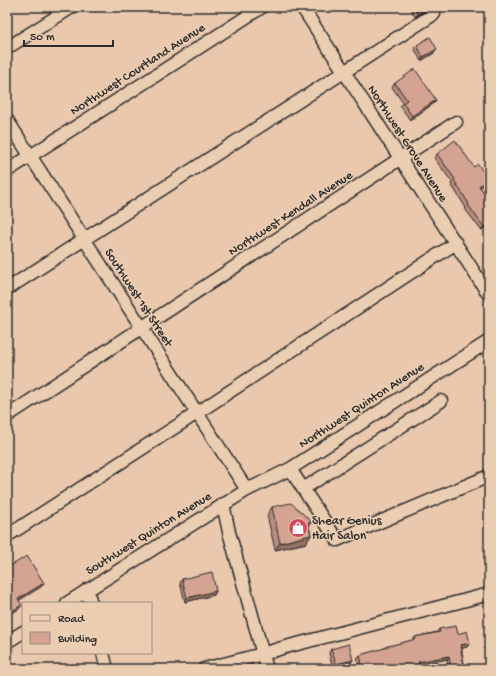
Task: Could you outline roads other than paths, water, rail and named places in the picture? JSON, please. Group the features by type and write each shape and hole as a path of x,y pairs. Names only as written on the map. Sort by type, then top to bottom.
{"street":[{"path":"7,48 72,7"},
{"name":"Northwest Courtland Avenue","path":"7,171 262,7"},
{"name":"Northwest Grove Avenue","path":"302,7 489,295"},
{"path":"7,289 434,14"},
{"name":"Southwest 1st Street","path":"7,120 247,490"},
{"name":"Northwest Kendall Avenue","path":"7,416 456,122"},
{"path":"7,536 456,243"},
{"name":"Northwest Quinton Avenue","path":"247,490 290,469 489,341"},
{"path":"303,490 441,401"},
{"path":"290,469 337,540 489,476"},
{"name":"Southwest Quinton Avenue","path":"69,602 247,490"},
{"path":"223,504 229,532 267,669"},
{"path":"87,590 91,602"},
{"path":"204,669 489,594"},
{"path":"7,642 22,633"},
{"path":"103,654 107,669"}],"place":[{"name":"Shear Genius Hair Salon","path":"298,528"}]}
